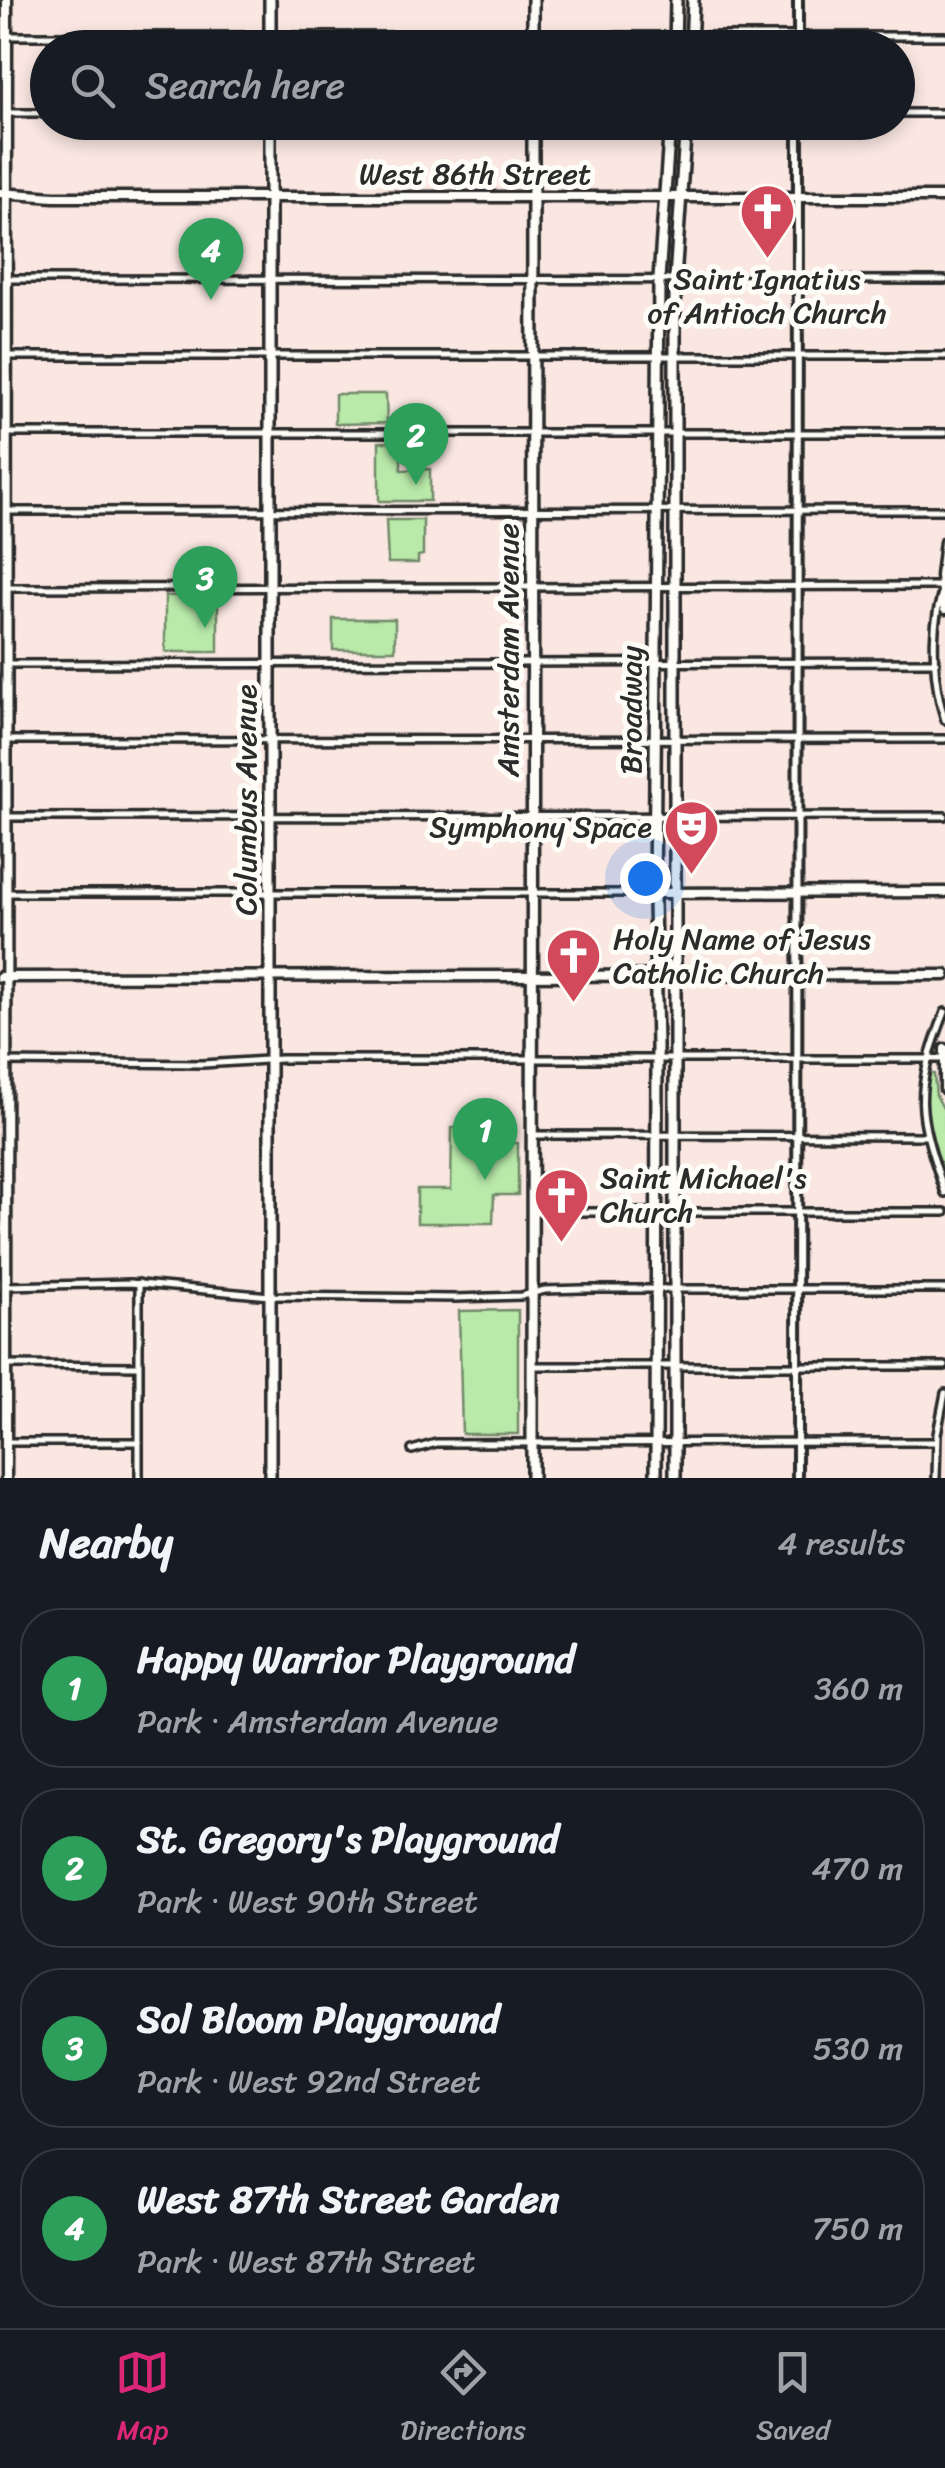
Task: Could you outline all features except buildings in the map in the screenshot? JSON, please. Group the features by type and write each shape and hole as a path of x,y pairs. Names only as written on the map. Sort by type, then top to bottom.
{"main road":[{"path":"6,1478 3,976 7,433 2,196 7,0"},
{"path":"270,0 270,30"},
{"path":"532,0 532,30"},
{"path":"676,0 676,30"},
{"path":"692,30 693,0"},
{"name":"Columbus Avenue","path":"270,140 270,1478"},
{"name":"Amsterdam Avenue","path":"532,140 532,1478"},
{"name":"Broadway","path":"656,1478 654,893 659,279 669,140"},
{"name":"Broadway","path":"674,1478 675,279 685,140"},
{"name":"West 86th Street","path":"2,196 945,197"},
{"path":"945,542 945,609"},
{"path":"654,893 945,892"},
{"path":"3,976 945,975"},
{"path":"945,1049 945,1089"}],"street":[{"path":"798,0 798,30"},
{"path":"7,36 30,36"},
{"path":"915,36 945,36"},
{"path":"915,113 945,113"},
{"path":"7,114 30,114"},
{"path":"798,140 798,1478"},
{"path":"6,279 945,280"},
{"path":"6,356 945,356"},
{"path":"7,433 945,433"},
{"path":"6,511 945,510"},
{"path":"7,588 942,590 936,612 936,662 945,720"},
{"path":"6,664 936,662"},
{"path":"6,740 945,739"},
{"path":"6,816 945,816"},
{"path":"6,894 654,893"},
{"path":"945,1012 927,1058 921,1095 926,1136 945,1193"},
{"path":"3,1062 944,1059"},
{"path":"533,1136 926,1136"},
{"path":"531,1212 945,1212"},
{"path":"139,1283 139,1478"},
{"path":"6,1286 139,1283 270,1296 456,1298 656,1289 945,1289"},
{"path":"6,1365 140,1366"},
{"path":"531,1366 945,1366"},
{"path":"936,1478 936,1442 945,1393"},
{"path":"6,1442 139,1442"},
{"path":"412,1450 436,1443 936,1442"}],"green space":[{"path":"335,394 386,394 387,423 335,424"},
{"path":"379,442 401,442 401,470 430,469 430,501 379,501"},
{"path":"386,520 423,520 423,555 418,556 418,563 388,563"},
{"path":"218,595 218,652 165,652 165,596"},
{"path":"333,619 395,619 395,650 333,650"},
{"path":"927,1074 934,1074 936,1095 945,1112 945,1185 926,1125"},
{"path":"452,1128 488,1128 488,1143 518,1143 518,1195 494,1195 493,1223 417,1223 417,1189 451,1189"},
{"path":"518,1310 518,1434 462,1434 459,1311"}],"place":[{"name":"Saint Ignatius of Antioch Church","path":"767,260"},
{"name":"West 87th Street Garden","path":"211,300"},
{"name":"St. Gregory's Playground","path":"416,485"},
{"name":"Sol Bloom Playground","path":"205,628"},
{"name":"Symphony Space","path":"691,876"},
{"name":"Holy Name of Jesus Catholic Church","path":"574,1005"},
{"name":"Happy Warrior Playground","path":"485,1180"},
{"name":"Saint Michael's Church","path":"561,1244"}]}
